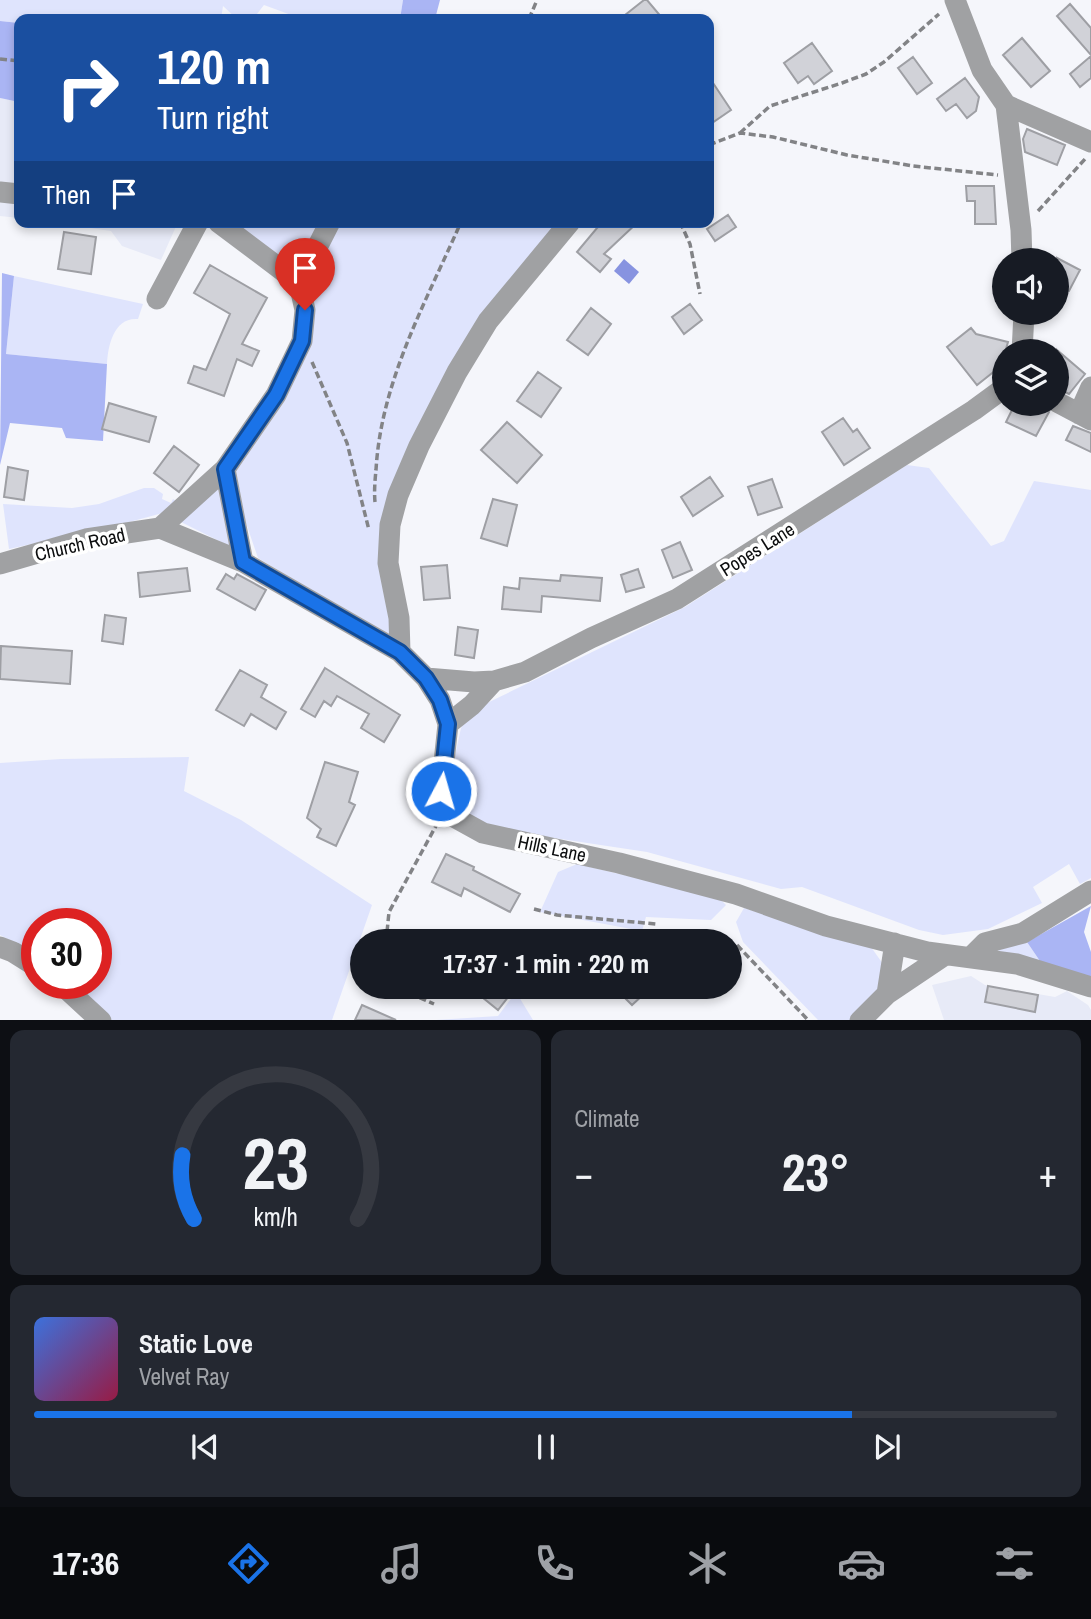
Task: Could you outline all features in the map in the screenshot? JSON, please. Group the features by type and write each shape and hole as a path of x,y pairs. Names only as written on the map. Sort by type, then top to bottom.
{"street":[{"path":"950,5 982,70 1006,106 1022,248"},
{"path":"1006,106 1091,142"},
{"path":"158,299 195,228"},
{"path":"226,228 299,284"},
{"path":"327,228 299,284 305,310 302,341 276,395 225,469 160,528 243,562 400,652 426,678 440,700 448,724 441,791 447,803"},
{"path":"400,652 400,618 388,564 390,525 398,495 457,372 488,321 565,228"},
{"path":"1069,408 1085,417 1091,387"},
{"name":"Popes Lane","path":"426,678 495,681 525,672 677,599 992,396"},
{"path":"225,469 243,562"},
{"name":"Church Road","path":"0,564 86,539 160,528"},
{"name":"Popes Lane","path":"448,724 472,705 495,681"},
{"name":"Hills Lane","path":"447,803 454,817 483,833 608,860 736,894 826,926 927,952 1017,964 1091,987"},
{"path":"971,957 985,943 1023,933 1091,891"},
{"path":"887,994 894,943"},
{"path":"0,947 21,957"},
{"path":"860,1020 887,994 945,954"},
{"path":"78,999 101,1020"}],"path":[{"path":"714,143 740,133 770,106 866,74 912,39 950,5"},
{"path":"740,133 773,136 822,150 913,166 1014,176"},
{"path":"1021,230 1091,153"},
{"path":"377,511 374,498 377,453 384,410 396,369 458,228"},
{"path":"683,228 690,244 700,294"},
{"path":"302,341 347,443 370,534"},
{"path":"387,929 389,912 447,803"},
{"path":"534,909 557,915 656,924"},
{"path":"742,950 808,1020"},
{"path":"423,999 434,1004"}],"shaded area":[{"path":"0,0 403,0 401,14 288,14 264,5 257,14 232,14 223,6 222,14 14,14 14,22 0,21"},
{"path":"403,0 440,0 436,14 401,14"},
{"path":"0,21 14,22 14,101 0,98"},
{"path":"0,98 14,101 14,217 0,216"},
{"path":"90,228 175,228 161,260 122,246 111,231"},
{"path":"237,228 321,228 298,266 289,265"},
{"path":"335,228 560,228 498,300 395,490 392,632 385,635 258,558 245,520 235,466 289,390 319,263"},
{"path":"624,259 639,272 629,284 614,271"},
{"path":"2,273 14,276 6,354 107,364 103,441 66,438 62,428 10,423 0,465"},
{"path":"14,276 143,304 138,319 118,327 109,349 107,364 6,354"},
{"path":"907,465 929,468 991,546 1004,541 1034,481 1091,490 1091,878 1080,884 1069,864 1033,887 1042,903 988,929 943,935 919,930 802,887 781,889 647,852 489,828 457,807 448,788 461,728 469,715 485,704 685,607"},
{"path":"219,483 231,547 179,521"},
{"path":"144,488 154,488 163,494 162,499 171,503 173,499 182,505 122,524 9,549 3,504 72,508 99,504"},
{"path":"189,757 184,791 241,820 372,905 364,929 350,929 350,968 332,1020 112,1020 89,999 112,999 112,908 21,908 21,946 0,935 0,763"},
{"path":"577,864 718,897 726,905 711,920 646,917 643,929 540,912 558,872"},
{"path":"1091,906 1084,932 1091,952 1091,983 1042,964 1027,942"},
{"path":"744,908 871,947 883,964 879,990 851,1020 818,1020 743,942 742,929 738,929 736,922"},
{"path":"1027,942 1042,964 995,953 1001,949"},
{"path":"971,976 985,985 1055,997 1067,991 1088,1005 1091,1020 944,1020 932,985"},
{"path":"511,999 520,999 533,1020 436,1020 498,1016"}],"building":[{"path":"647,0 659,14 626,14"},
{"path":"1070,4 1091,28 1091,55 1057,16"},
{"path":"1022,38 1050,71 1031,87 1003,55"},
{"path":"812,43 832,71 814,84 808,76 798,83 784,63"},
{"path":"1091,56 1091,78 1080,87 1070,74"},
{"path":"913,57 932,83 917,94 898,68"},
{"path":"965,78 979,97 976,111 967,118 956,104 946,111 937,99"},
{"path":"714,84 731,110 714,122"},
{"path":"1027,129 1065,145 1057,165 1025,152 1023,139"},
{"path":"966,186 994,186 996,224 975,224 975,201 967,201"},
{"path":"728,215 736,227 715,241 707,229 714,228 714,224"},
{"path":"597,228 632,228 604,254 611,259 600,272 577,252"},
{"path":"64,232 96,237 91,274 58,269"},
{"path":"1069,264 1080,270 1069,291"},
{"path":"210,265 267,298 242,344 259,351 252,366 237,359 224,396 188,383 194,366 206,370 230,314 194,293"},
{"path":"690,304 702,320 684,334 672,317"},
{"path":"591,308 611,324 588,355 567,340"},
{"path":"971,328 976,334 996,339 992,339 992,373 977,385 947,347"},
{"path":"1069,360 1085,374 1069,394"},
{"path":"538,372 561,388 541,417 517,401"},
{"path":"109,403 156,417 149,442 102,429"},
{"path":"1009,416 1047,416 1036,436 1006,422"},
{"path":"843,418 853,432 857,429 870,448 844,465 822,432"},
{"path":"507,422 542,455 517,483 481,450"},
{"path":"1073,426 1091,433 1091,452 1066,440"},
{"path":"174,446 199,465 179,492 154,473"},
{"path":"8,467 28,471 24,500 4,497"},
{"path":"710,477 723,496 693,516 681,497"},
{"path":"772,479 782,507 758,515 748,487"},
{"path":"493,499 517,505 507,546 481,538"},
{"path":"680,542 692,570 673,578 662,550"},
{"path":"447,565 450,598 424,600 421,567"},
{"path":"187,568 190,591 140,597 138,573"},
{"path":"638,569 644,587 626,592 621,575"},
{"path":"226,574 234,579 237,574 266,590 255,610 217,589"},
{"path":"561,575 602,578 600,601 542,596 541,612 502,609 504,587 519,589 520,578 560,581"},
{"path":"105,615 126,618 123,644 102,641"},
{"path":"458,627 478,630 474,658 455,655"},
{"path":"1,646 72,651 70,684 0,679"},
{"path":"325,668 400,715 384,742 361,728 369,714 337,696 331,706 324,701 315,717 301,709"},
{"path":"240,670 267,685 261,697 286,712 276,729 251,714 244,726 216,710"},
{"path":"325,762 358,772 349,802 355,805 336,846 317,837 321,829 307,818"},
{"path":"446,854 520,894 510,912 464,888 461,896 432,882"},
{"path":"988,986 1038,995 1035,1012 985,1002"},
{"path":"484,999 507,999 498,1010"},
{"path":"626,999 639,999 632,1005"},
{"path":"362,1005 396,1020 355,1020"}],"route":[{"path":"305,310 302,341 276,395 225,469 243,562 400,652 426,678 440,700 448,724 441,791"}]}
